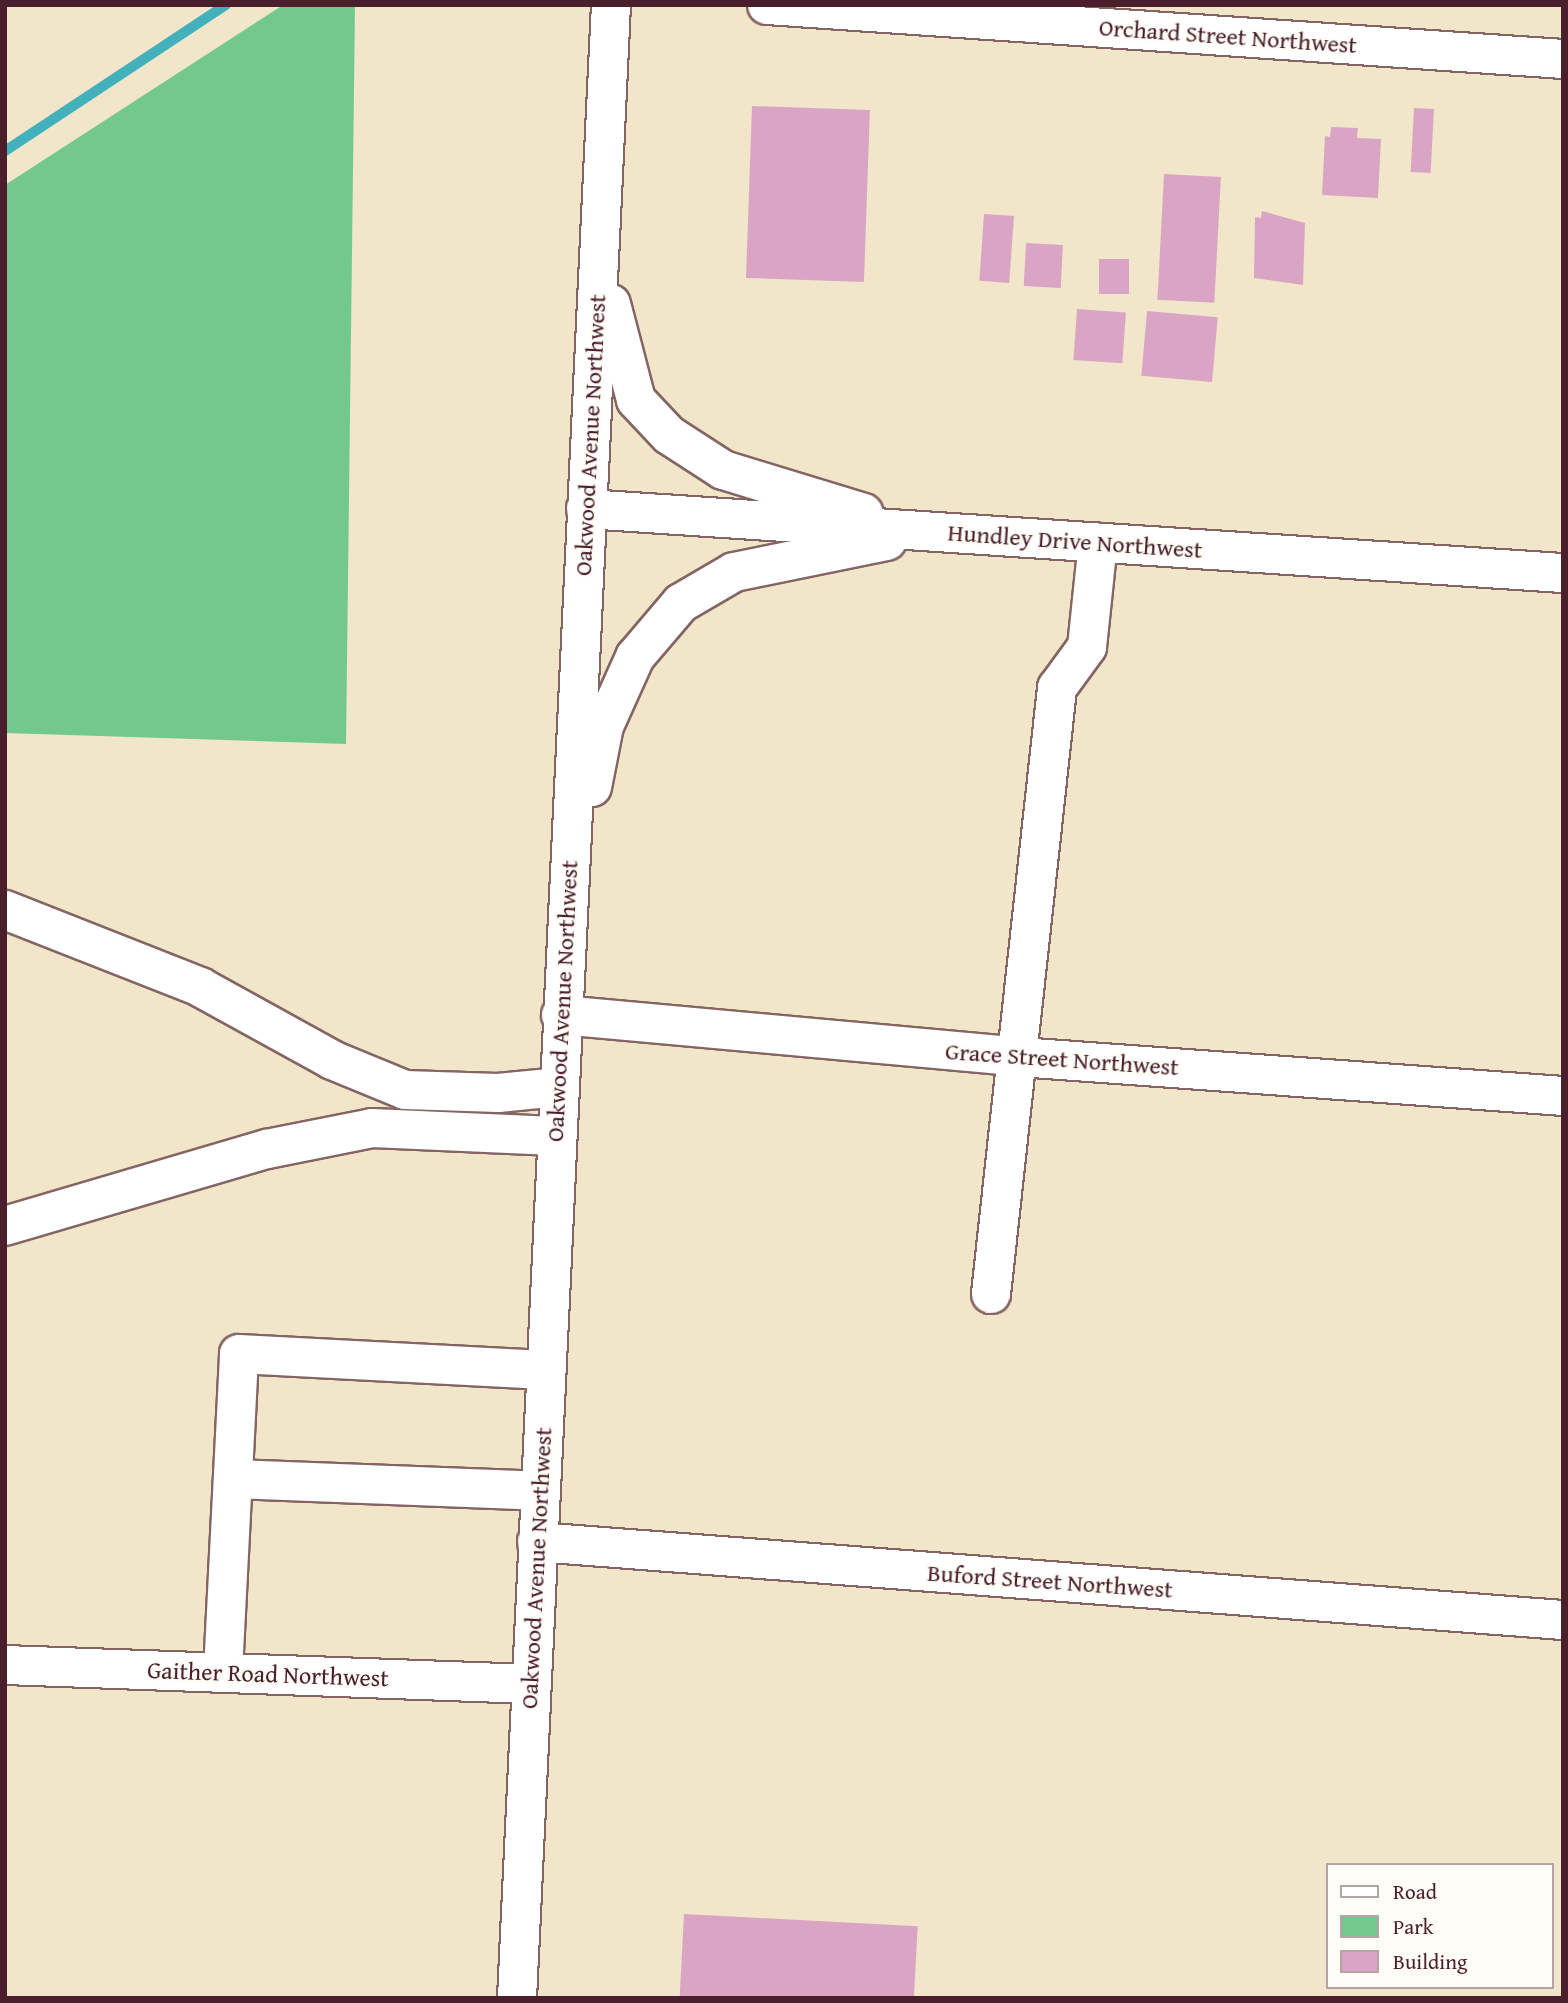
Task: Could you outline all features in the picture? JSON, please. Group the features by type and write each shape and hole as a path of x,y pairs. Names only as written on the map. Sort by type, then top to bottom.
{"street":[{"name":"Oakwood Avenue Northwest","path":"517,1998 555,1136 611,5"},
{"name":"Orchard Street Northwest","path":"767,5 1563,59"},
{"path":"599,243 619,350 636,400 669,435 723,470 927,532"},
{"name":"Hundley Drive Northwest","path":"586,509 1563,573"},
{"path":"566,919 604,726 635,657 681,603 734,572 927,532"},
{"path":"991,1294 1019,1057 1021,995 1057,688 1087,647 1098,543"},
{"path":"5,910 41,920 200,987 332,1060 405,1090 498,1093 558,1087"},
{"name":"Grace Street Northwest","path":"561,1015 1019,1057 1563,1096"},
{"path":"5,1226 267,1149 372,1128 555,1136"},
{"path":"223,1672 239,1354 545,1370"},
{"path":"233,1479 540,1491"},
{"name":"Buford Street Northwest","path":"537,1542 1563,1620"},
{"name":"Gaither Road Northwest","path":"5,1665 531,1684"}],"green space":[{"path":"283,5 355,5 346,744 5,733 5,185"}],"building":[{"path":"752,106 870,110 864,282 746,278"},
{"path":"1414,108 1434,109 1431,173 1411,172"},
{"path":"1331,127 1358,128 1357,138 1381,139 1378,198 1322,195 1325,136 1330,137"},
{"path":"1164,174 1221,177 1214,303 1157,300"},
{"path":"1262,211 1305,223 1303,285 1254,278 1255,217 1261,218"},
{"path":"984,214 1014,216 1009,283 979,281"},
{"path":"1026,243 1063,245 1061,288 1024,286"},
{"path":"1099,259 1129,259 1129,294 1099,294"},
{"path":"1077,309 1126,312 1122,363 1073,360"},
{"path":"1147,311 1218,317 1212,382 1141,376"},
{"path":"684,1914 918,1926 914,1998 680,1998"}],"waterway":[{"path":"5,151 226,5"}]}
